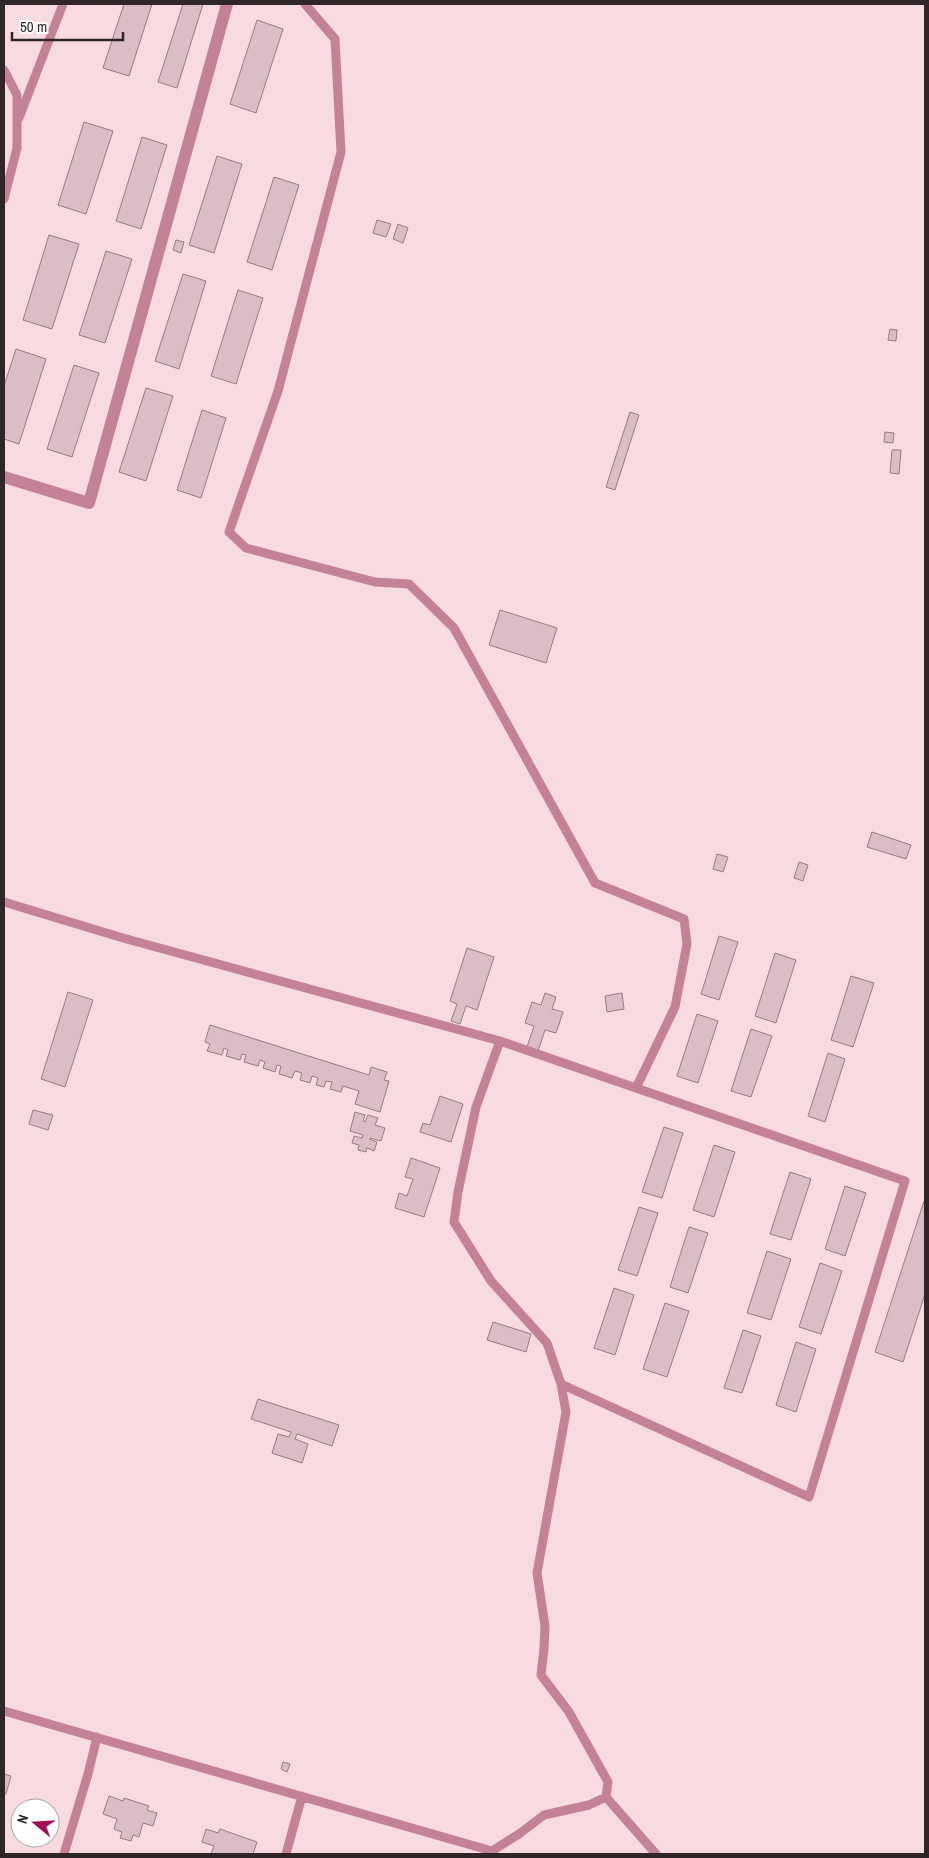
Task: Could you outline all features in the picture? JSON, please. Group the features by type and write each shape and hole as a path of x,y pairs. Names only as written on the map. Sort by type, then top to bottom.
{"street":[{"path":"4,477 89,503 227,4"}],"lane":[{"path":"17,124 63,4"},
{"path":"305,4 335,39 341,152 278,391 229,532 246,548 375,582 409,584 454,628 595,883 684,919 687,944 675,1007 636,1088"},
{"path":"4,70 17,95 17,148 4,199"},
{"path":"4,902 123,938 500,1041 905,1180 809,1497 561,1384"},
{"path":"500,1041 476,1107 458,1192 454,1222 491,1281 547,1342 561,1384 566,1412 537,1573 545,1626 541,1675 569,1712 608,1782 606,1797 656,1854"},
{"path":"4,1711 302,1796 491,1853 544,1815 589,1805 606,1797"},
{"path":"64,1854 97,1737"},
{"path":"286,1854 302,1796"}],"building":[{"path":"124,4 152,4 129,76 103,68"},
{"path":"183,4 203,4 177,88 158,82"},
{"path":"257,20 283,29 256,113 230,104"},
{"path":"84,122 113,131 86,214 58,205"},
{"path":"142,137 167,145 141,229 116,221"},
{"path":"217,156 242,164 214,253 189,245"},
{"path":"274,177 299,185 272,270 247,262"},
{"path":"377,220 391,224 386,237 373,233"},
{"path":"398,224 408,228 403,243 393,239"},
{"path":"49,235 79,244 52,329 23,320"},
{"path":"176,240 184,242 181,253 173,250"},
{"path":"106,251 132,259 105,343 79,335"},
{"path":"183,274 206,281 179,369 155,361"},
{"path":"238,290 263,298 236,384 211,376"},
{"path":"890,329 897,330 896,341 888,340"},
{"path":"16,349 46,359 19,444 4,439 4,386"},
{"path":"74,365 99,373 72,457 47,449"},
{"path":"146,388 173,396 146,481 119,472"},
{"path":"202,410 226,418 201,498 177,490"},
{"path":"630,412 639,415 615,490 606,487"},
{"path":"885,432 894,433 893,443 884,442"},
{"path":"892,450 901,450 899,474 890,473"},
{"path":"500,610 557,628 546,663 489,645"},
{"path":"872,832 911,845 906,859 867,847"},
{"path":"717,854 728,857 723,872 713,869"},
{"path":"799,862 808,865 803,881 794,878"},
{"path":"719,936 738,942 719,1000 701,994"},
{"path":"467,948 494,957 477,1010 466,1006 460,1024 451,1021 457,1004 450,1001"},
{"path":"775,953 796,960 776,1023 755,1016"},
{"path":"851,976 874,983 853,1047 831,1040"},
{"path":"68,992 93,1000 65,1087 41,1079"},
{"path":"545,993 556,997 552,1009 563,1012 556,1033 545,1030 538,1051 527,1047 534,1026 525,1023 532,1002 541,1005"},
{"path":"622,993 624,1009 607,1012 605,996"},
{"path":"697,1014 718,1021 698,1083 677,1076"},
{"path":"210,1025 369,1075 371,1067 387,1072 384,1080 389,1081 380,1112 355,1104 359,1091 343,1086 341,1092 330,1089 332,1082 326,1081 324,1087 316,1085 318,1078 312,1076 310,1083 300,1080 302,1073 295,1071 292,1078 279,1074 281,1066 277,1065 275,1072 263,1068 265,1062 260,1060 258,1066 244,1062 246,1055 242,1054 240,1060 226,1056 228,1050 224,1048 222,1055 207,1051 210,1044 205,1042"},
{"path":"751,1029 772,1036 751,1097 731,1091"},
{"path":"828,1053 845,1059 825,1122 808,1116"},
{"path":"440,1096 463,1104 451,1142 420,1132 423,1123 430,1125"},
{"path":"33,1110 53,1115 48,1130 29,1124"},
{"path":"355,1112 365,1115 363,1121 365,1122 368,1115 378,1118 375,1125 385,1128 381,1141 369,1139 377,1142 374,1151 367,1148 366,1152 358,1150 359,1145 352,1143 354,1136 362,1138 363,1135 350,1131"},
{"path":"664,1127 683,1133 662,1198 642,1192"},
{"path":"714,1145 735,1152 714,1217 693,1210"},
{"path":"411,1158 440,1168 424,1217 395,1208 399,1193 407,1196 413,1179 405,1177"},
{"path":"790,1172 811,1179 791,1240 770,1234"},
{"path":"845,1186 866,1193 845,1256 825,1249"},
{"path":"924,1201 925,1294 903,1362 875,1352"},
{"path":"639,1207 658,1213 637,1276 618,1270"},
{"path":"689,1227 708,1233 688,1293 670,1287"},
{"path":"767,1251 791,1259 771,1320 747,1313"},
{"path":"820,1263 842,1271 821,1334 799,1327"},
{"path":"614,1288 634,1295 615,1355 594,1348"},
{"path":"665,1303 689,1311 667,1377 643,1369"},
{"path":"493,1322 531,1334 526,1352 487,1340"},
{"path":"743,1330 761,1336 742,1393 724,1388"},
{"path":"796,1342 816,1349 796,1412 776,1405"},
{"path":"258,1399 339,1425 332,1446 297,1434 295,1439 308,1444 302,1463 272,1453 278,1434 289,1437 291,1432 251,1419"},
{"path":"283,1762 290,1764 287,1772 281,1769"},
{"path":"4,1774 11,1776 6,1794 4,1794"},
{"path":"109,1796 123,1801 124,1798 149,1806 147,1810 157,1813 153,1826 143,1823 139,1837 133,1835 131,1841 120,1838 122,1832 114,1829 117,1819 103,1814"},
{"path":"206,1829 218,1833 220,1829 257,1842 253,1854 211,1854 214,1846 202,1842"}]}
